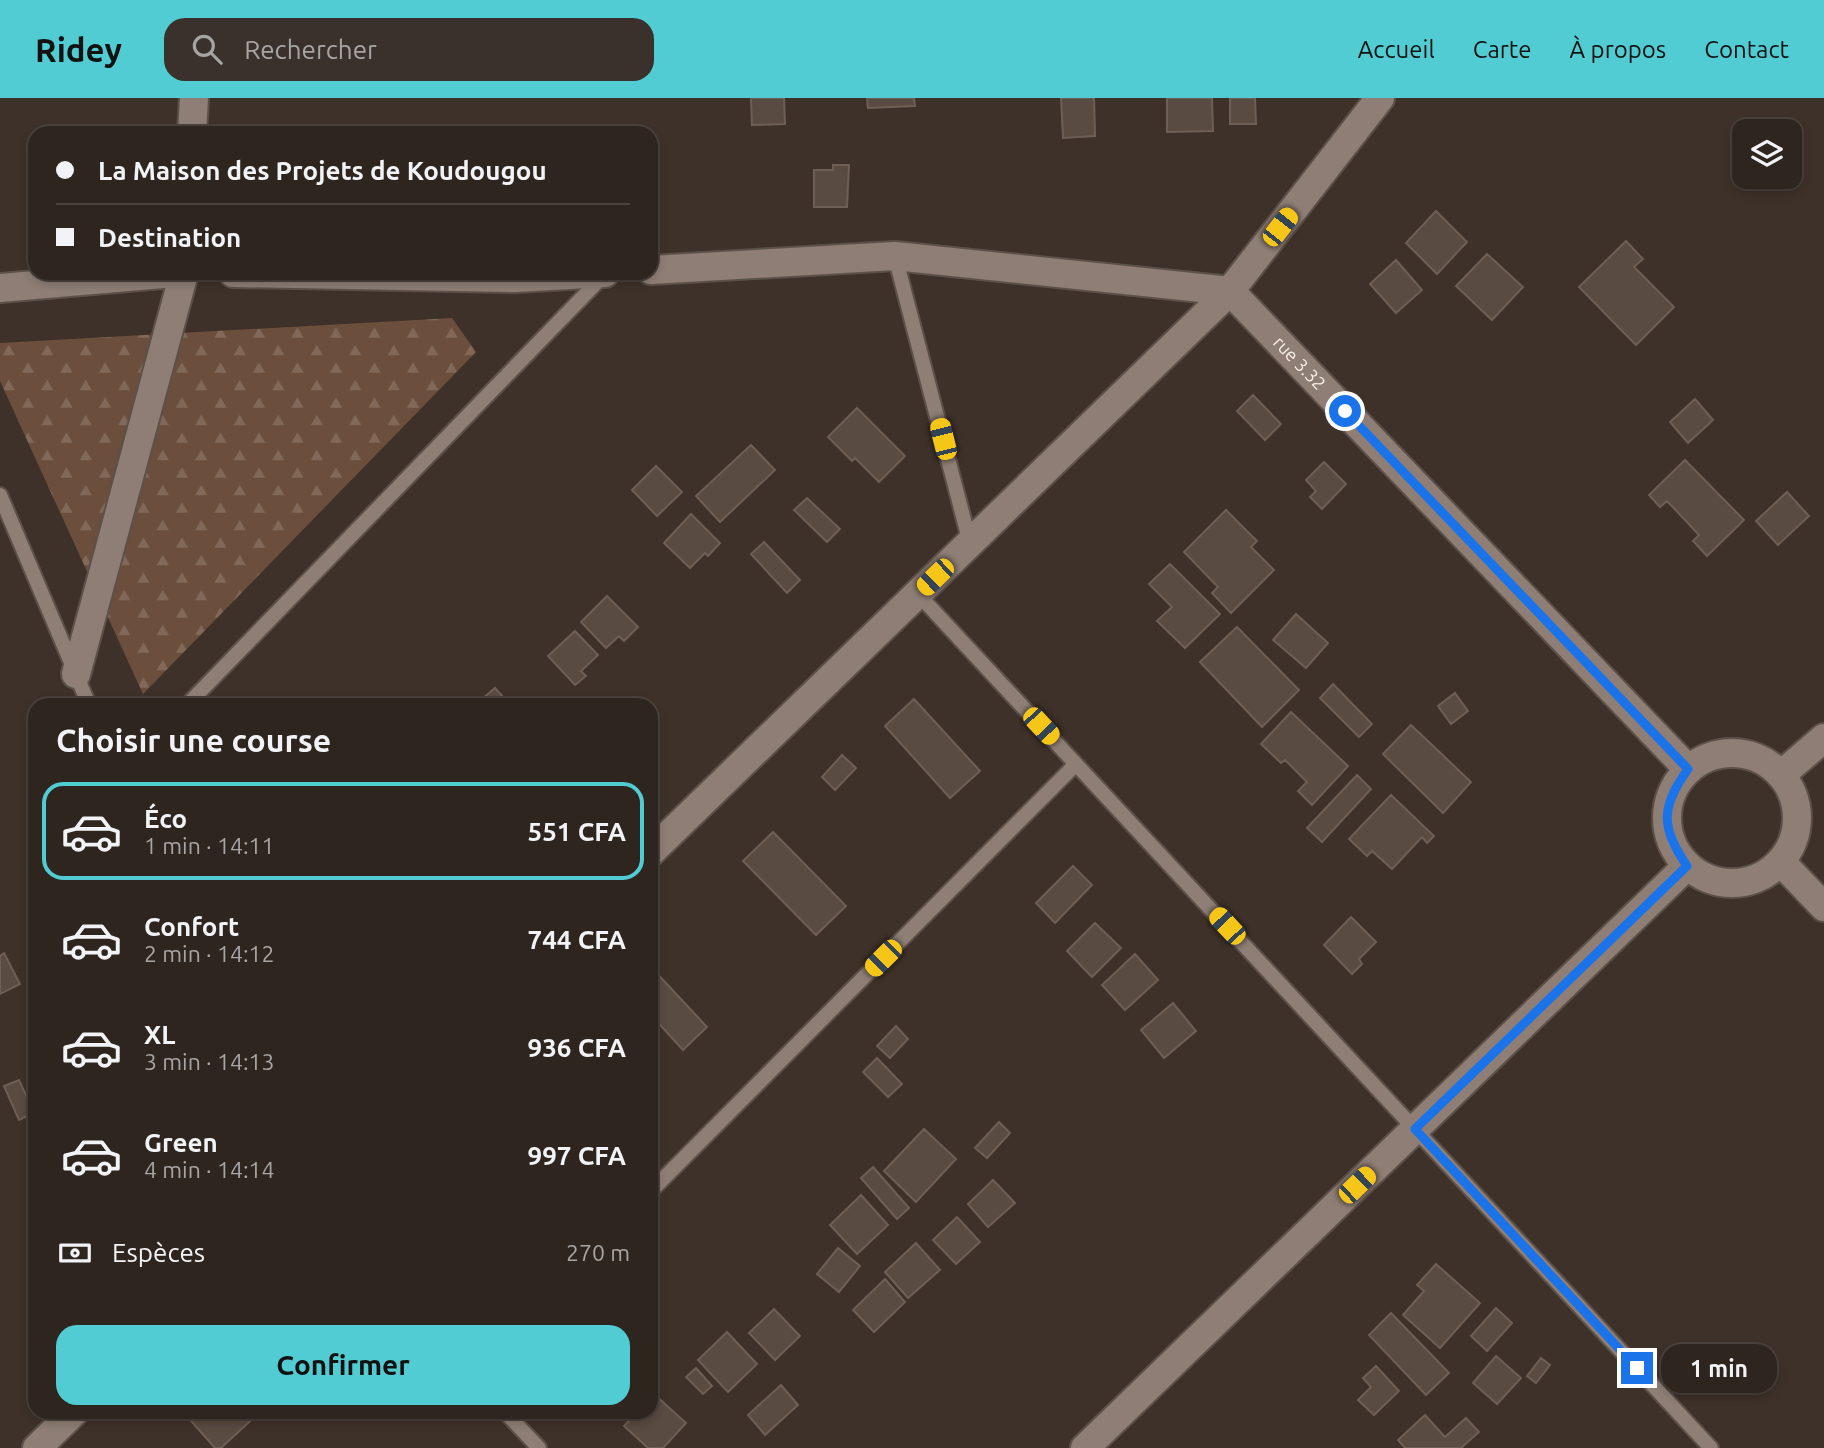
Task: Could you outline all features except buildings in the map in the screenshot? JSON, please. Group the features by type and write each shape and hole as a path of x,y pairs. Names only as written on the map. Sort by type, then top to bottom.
{"street":[{"path":"192,126 194,98"},
{"path":"658,845 1230,291 1380,98"},
{"path":"658,270 895,256 1230,291"},
{"path":"0,288 93,280"},
{"path":"76,674 182,280"},
{"name":"rue 3.32","path":"1230,291 1688,769"},
{"path":"1782,774 1824,738"},
{"path":"1736,752 1762,758 1782,774 1794,795 1798,819 1794,842 1781,862 1760,878 1735,884 1709,880 1687,866 1672,843 1667,817 1673,790 1688,769 1711,755 1736,752"},
{"path":"1781,862 1824,907"},
{"path":"1085,1448 1687,866"},
{"path":"37,1448 67,1419"}],"lane":[{"path":"895,256 970,543"},
{"path":"194,698 599,280"},
{"path":"0,495 86,698"},
{"path":"918,594 1712,1448"},
{"path":"658,1184 1076,764"},
{"path":"511,1419 538,1448"}],"green space":[{"path":"452,318 476,352 143,694 0,381 0,343"}],"route":[{"path":"1345,411 1688,769 1673,790 1667,817 1672,843 1687,866 1415,1129 1637,1368"}]}
